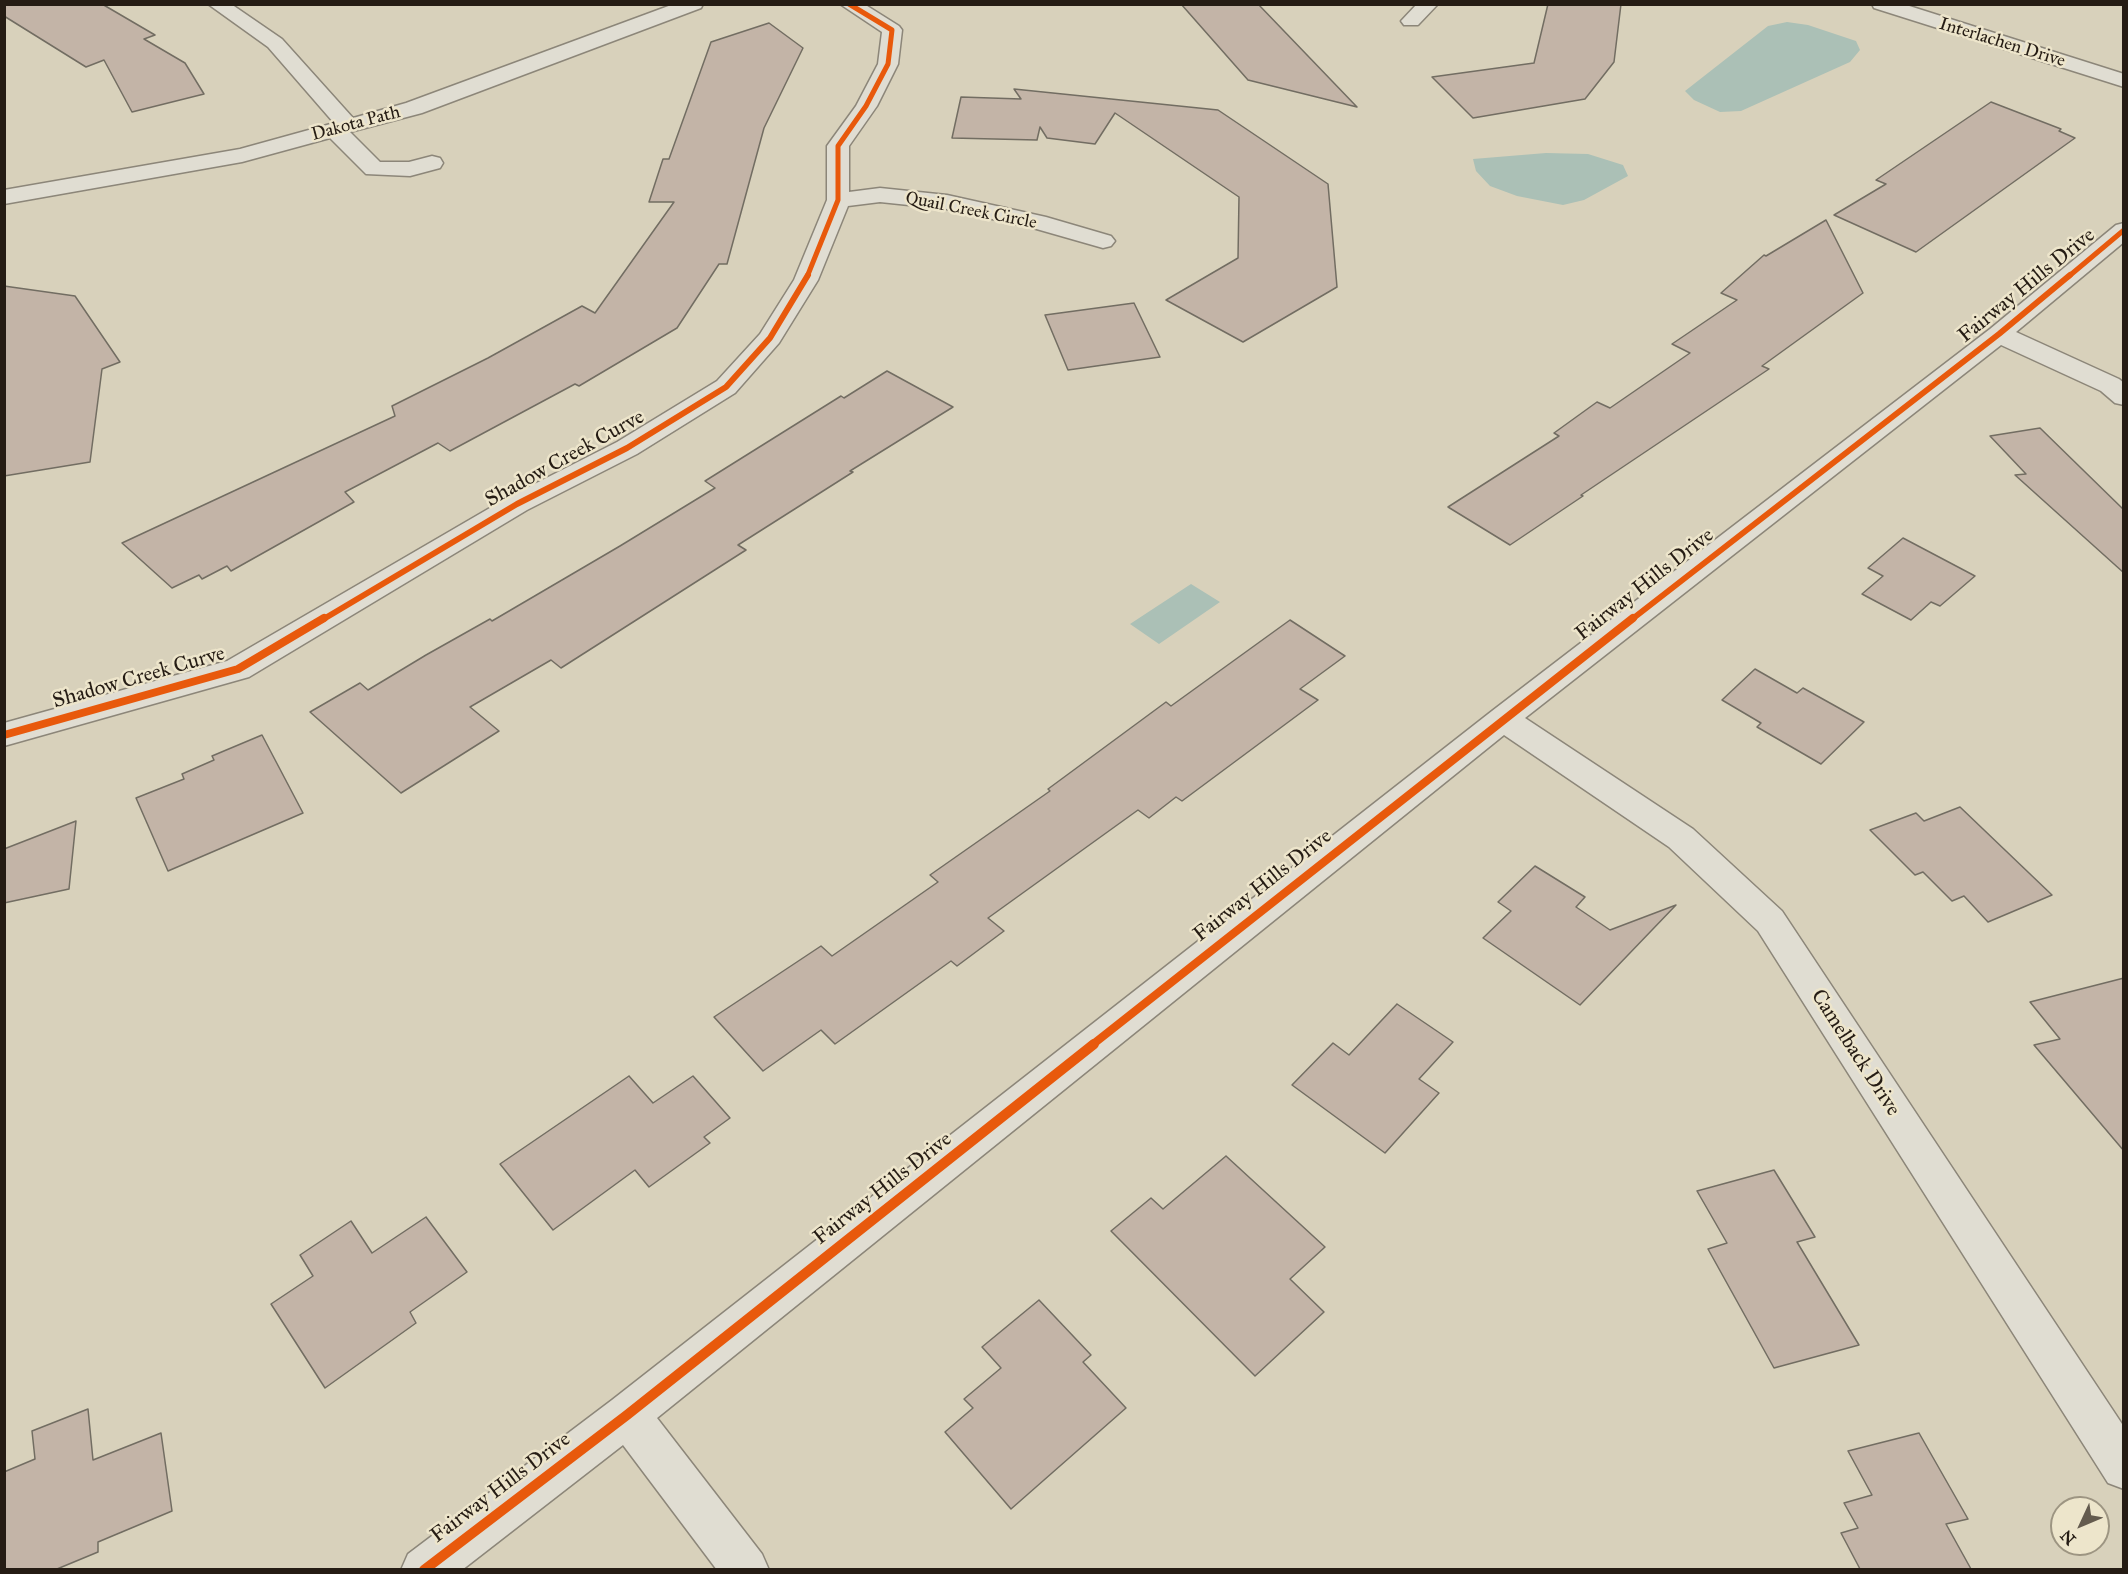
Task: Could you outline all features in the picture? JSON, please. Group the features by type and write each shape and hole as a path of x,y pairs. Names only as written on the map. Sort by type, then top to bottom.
{"street":[{"path":"217,4 275,43 339,121 374,169 410,169 432,163"},
{"name":"Dakota Path","path":"4,197 242,155 339,121 414,108 694,4"},
{"name":"Shadow Creek Curve","path":"4,735 238,669 517,504 627,448 726,387 770,338 806,279 838,200 838,146 866,106 888,64 892,30 849,4"},
{"path":"1412,21 1429,4"},
{"name":"Interlachen Drive","path":"1881,4 2124,81"},
{"name":"Dakota Path","path":"339,121 355,102"},
{"name":"Dakota Path","path":"313,114 339,121"},
{"name":"Quail Creek Circle","path":"838,200 880,195 947,202 1038,222 1103,241"},
{"name":"Fairway Hills Drive","path":"424,1569 627,1415 1503,719 1999,333 2124,230"},
{"path":"1999,333 2110,385 2124,397"},
{"name":"Camelback Drive","path":"1503,719 1681,838 1770,921 2124,1467"},
{"path":"627,1415 746,1569"}],"shaded area":[{"path":"1787,22 1808,25 1856,41 1860,50 1850,62 1741,111 1720,112 1694,100 1685,91 1768,26"},
{"path":"1546,153 1588,154 1623,165 1628,176 1584,200 1563,205 1517,196 1490,186 1476,171 1473,159"},
{"path":"1191,584 1220,602 1159,644 1130,624"}],"building":[{"path":"4,4 102,4 155,35 144,39 185,63 204,94 132,112 104,60 86,67 4,16"},
{"path":"1181,4 1258,4 1357,107 1248,80"},
{"path":"1548,4 1621,4 1614,62 1585,99 1473,118 1432,77 1534,63"},
{"path":"769,23 803,48 764,128 727,264 719,264 677,328 579,386 575,384 450,451 438,443 345,492 354,502 231,571 227,566 202,579 199,575 172,588 122,543 395,416 392,406 488,358 582,306 595,313 674,202 649,202 663,159 669,159 711,42"},
{"path":"1014,89 1218,110 1328,184 1337,287 1243,342 1166,300 1238,258 1239,197 1115,113 1095,144 1047,138 1040,127 1037,140 952,138 961,97 1021,99"},
{"path":"1991,102 2061,129 2059,131 2075,138 1916,252 1834,215 1886,184 1876,180"},
{"path":"1826,220 1863,293 1762,366 1769,369 1510,545 1448,507 1559,436 1554,433 1597,402 1610,408 1690,353 1672,344 1737,300 1721,293 1764,255 1766,256"},
{"path":"4,286 75,296 120,362 102,369 90,462 4,476"},
{"path":"1134,303 1160,357 1068,370 1045,315"},
{"path":"887,371 953,407 738,545 746,550 561,668 551,660 470,707 499,731 401,793 310,712 360,683 368,690 620,546 715,488 705,481 841,396 844,398"},
{"path":"2040,428 2124,510 2124,573 2015,475 2026,474 1990,436"},
{"path":"1903,538 1975,576 1940,606 1931,602 1911,620 1862,594 1883,576 1868,568"},
{"path":"1290,620 1345,656 1300,689 1318,700 1182,801 1176,797 1149,818 1138,810 988,918 1004,931 957,966 951,961 835,1044 821,1030 763,1071 714,1017 821,946 832,956 938,882 930,875 1050,791 1048,789 1166,702 1171,706"},
{"path":"1755,669 1797,693 1803,688 1864,722 1821,764 1757,727 1761,723 1722,700"},
{"path":"262,735 303,813 168,871 136,798 184,779 182,774 214,760 212,756"},
{"path":"1960,807 2052,895 1988,922 1964,896 1952,901 1923,872 1915,875 1870,830 1916,813 1924,821"},
{"path":"76,821 69,889 4,903 4,849"},
{"path":"1535,866 1585,897 1576,907 1610,930 1676,905 1580,1005 1483,938 1511,911 1498,902"},
{"path":"2124,978 2124,1151 2034,1045 2060,1039 2030,1002"},
{"path":"1397,1004 1453,1042 1419,1079 1439,1093 1385,1153 1292,1085 1333,1043 1349,1055"},
{"path":"629,1076 653,1103 693,1076 730,1118 704,1137 710,1143 649,1187 635,1170 553,1230 500,1164"},
{"path":"1226,1156 1325,1247 1290,1279 1324,1312 1255,1376 1111,1231 1151,1198 1163,1209"},
{"path":"1774,1170 1815,1237 1797,1242 1859,1345 1774,1368 1708,1249 1727,1243 1697,1191"},
{"path":"426,1217 467,1272 410,1312 416,1323 325,1388 271,1304 313,1276 300,1255 351,1221 372,1253"},
{"path":"1039,1300 1091,1355 1083,1362 1126,1408 1011,1509 945,1432 973,1408 964,1399 1001,1368 982,1347"},
{"path":"88,1409 93,1460 161,1433 172,1511 98,1542 98,1552 57,1569 4,1569 4,1472 35,1459 32,1431"},
{"path":"1919,1433 1968,1519 1946,1524 1971,1569 1860,1569 1841,1533 1858,1528 1844,1503 1872,1495 1848,1451"}],"cycle path":[{"path":"4,735 238,669 517,504 627,448 726,387 770,338 806,280 838,200 838,146 866,106 888,64 892,30 849,4"},
{"path":"424,1570 627,1415 1503,719 1999,334 2124,230"}]}
